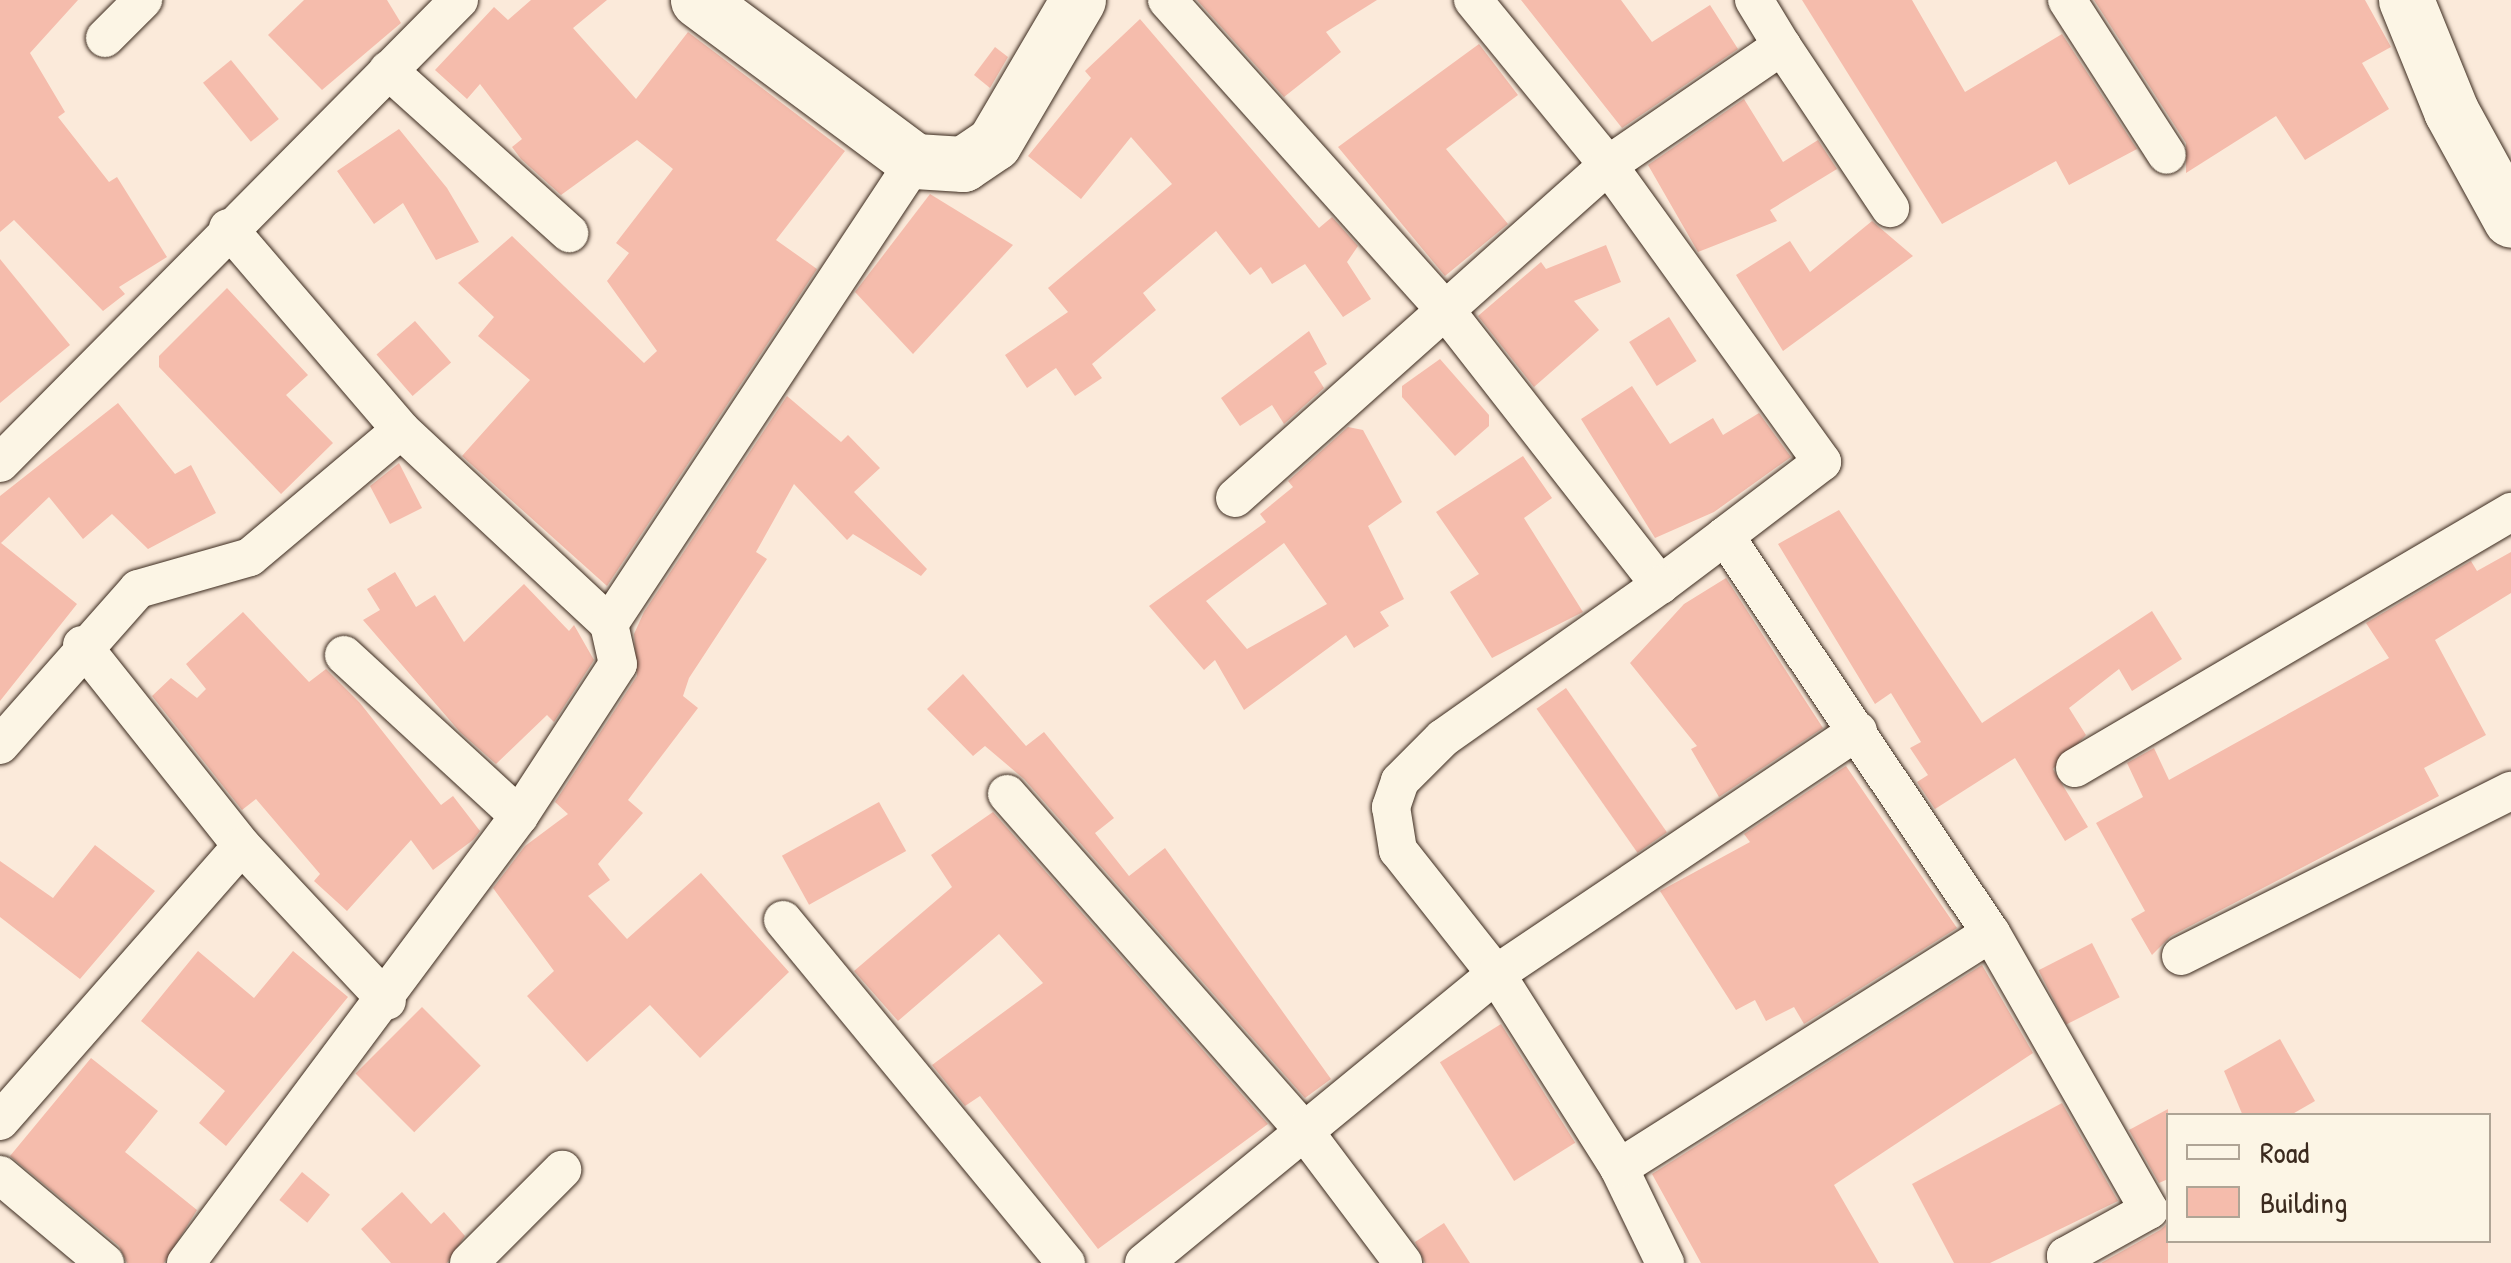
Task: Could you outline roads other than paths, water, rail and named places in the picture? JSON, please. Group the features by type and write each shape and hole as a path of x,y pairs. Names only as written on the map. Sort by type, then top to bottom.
{"street":[{"path":"105,38 143,0"},
{"path":"0,463 228,228 459,0"},
{"path":"698,0 915,162 964,164 994,143 1078,0"},
{"path":"1167,0 1446,311 1660,585"},
{"path":"1473,0 1608,165 1822,462 1660,585 1458,727 1400,781 1391,808 1398,850 1496,974 1619,1168 1665,1263"},
{"path":"1754,0 1890,208"},
{"path":"2066,0 2168,155"},
{"path":"2406,0 2450,111 2511,220"},
{"path":"1236,498 1608,165 1782,46"},
{"path":"388,70 569,233"},
{"path":"609,624 915,162"},
{"path":"186,1263 387,1001 519,816 618,664 609,624 401,430 228,228"},
{"path":"0,745 82,645 138,589 250,557 401,430"},
{"path":"2075,768 2511,512"},
{"path":"1725,536 1991,933 2159,1205 2063,1261"},
{"path":"82,645 242,846 387,1001"},
{"path":"344,655 519,816"},
{"path":"1144,1263 1496,974 1858,731"},
{"path":"2181,956 2511,790"},
{"path":"1008,794 1304,1131 1403,1263"},
{"path":"0,1121 242,846"},
{"path":"783,920 1066,1263"},
{"path":"1619,1168 1991,933"},
{"path":"469,1263 562,1170"},
{"path":"0,1176 105,1263"}]}
